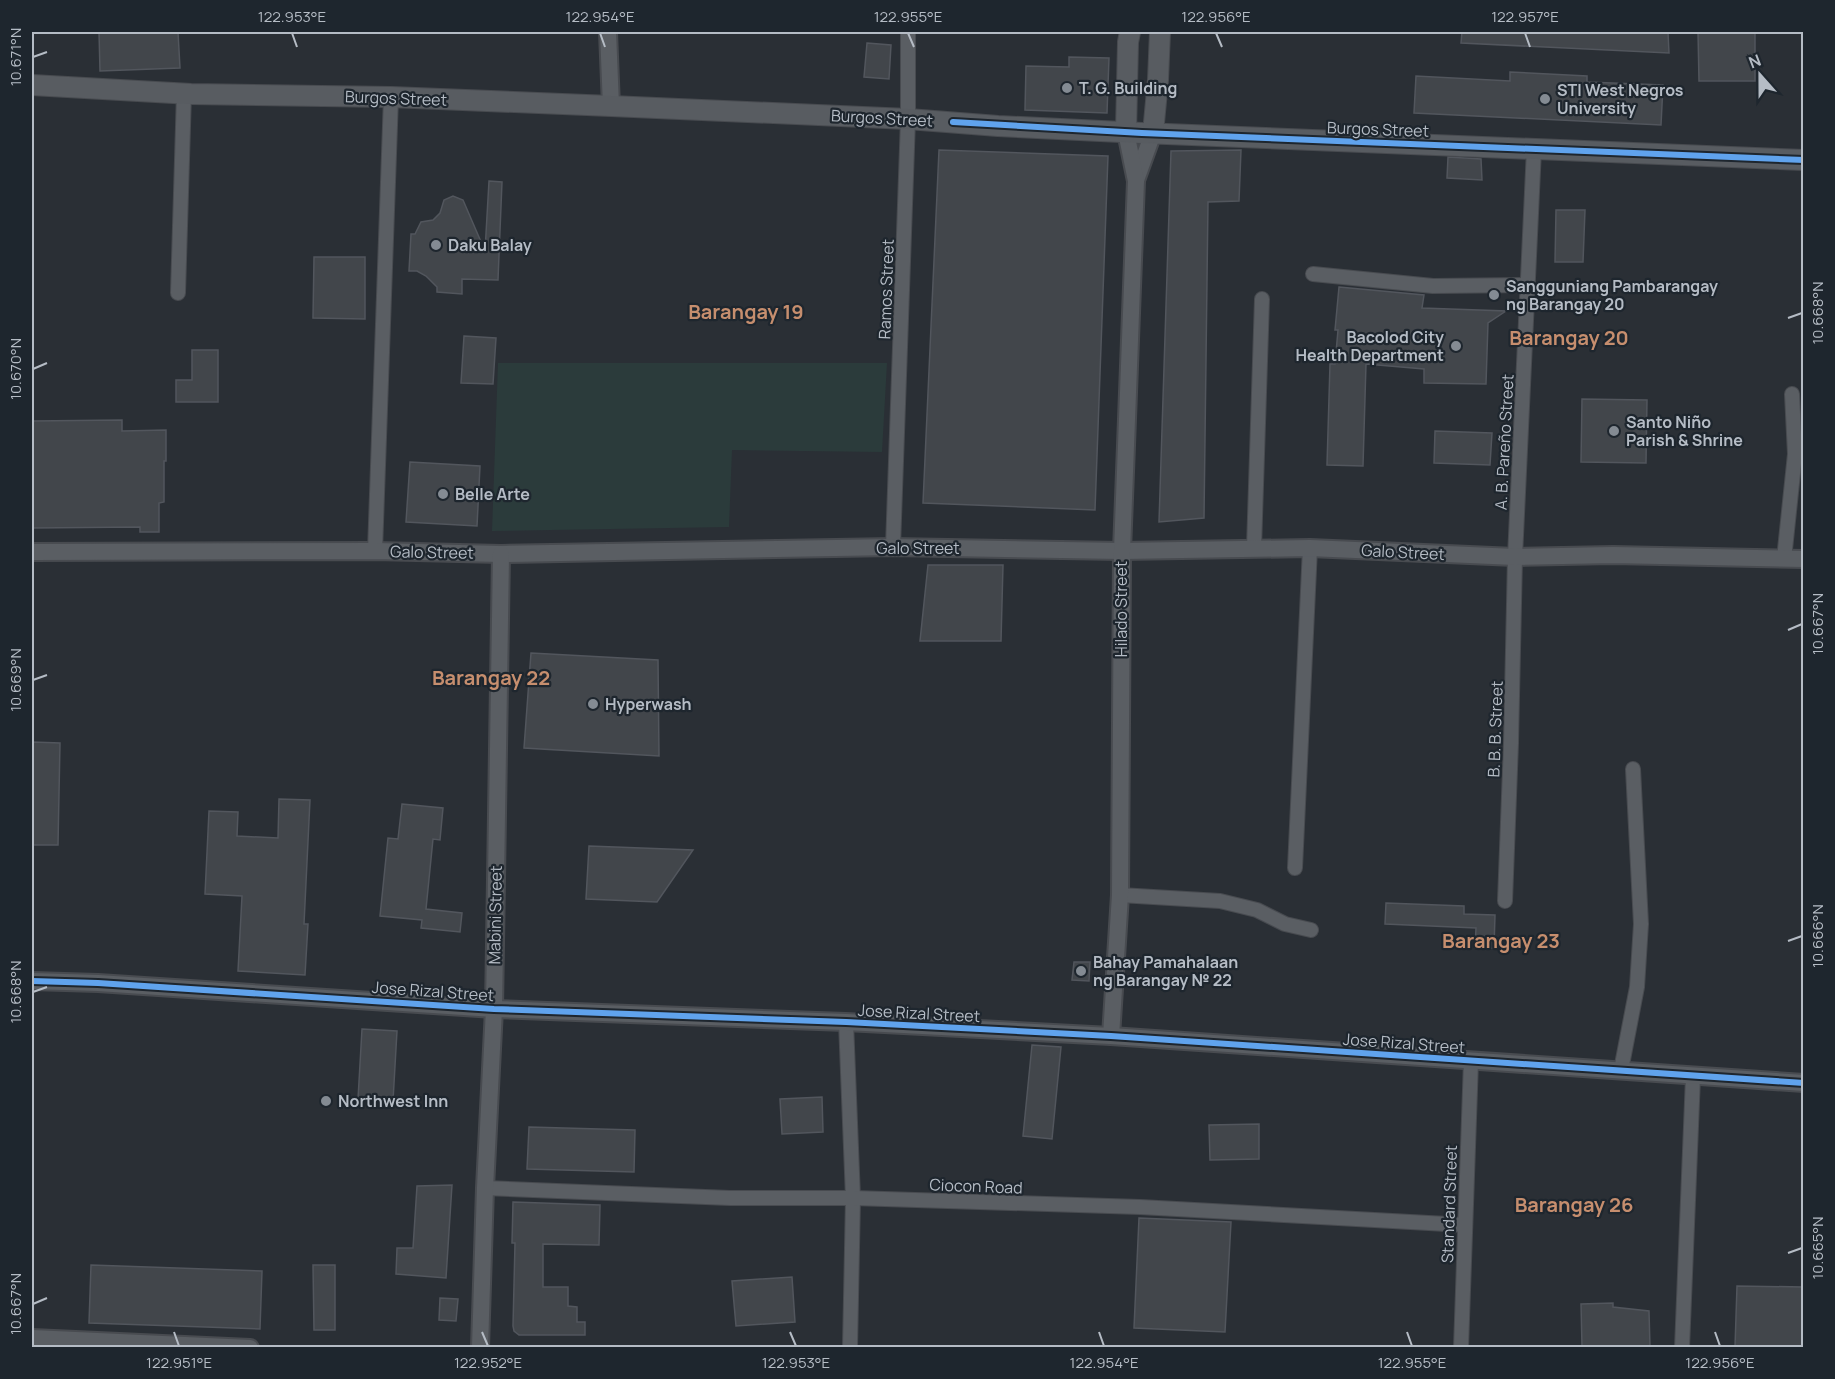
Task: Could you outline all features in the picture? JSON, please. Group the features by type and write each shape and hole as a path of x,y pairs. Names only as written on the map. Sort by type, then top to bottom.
{"main road":[{"name":"Hilado Street","path":"1126,132 1130,32"},
{"name":"Hilado Street","path":"1153,133 1160,32"},
{"name":"Burgos Street","path":"32,86 611,106 908,119 1126,132 1803,160"}],"street":[{"path":"608,32 611,106"},
{"name":"Ramos Street","path":"893,547 908,119 908,32"},
{"path":"178,293 184,93"},
{"path":"375,551 391,97"},
{"name":"Hilado Street","path":"1111,1036 1120,895 1122,551 1136,181 1126,132"},
{"name":"Hilado Street","path":"1136,181 1153,133"},
{"name":"A. B. Pareño Street","path":"1515,557 1534,149"},
{"path":"1313,274 1433,286 1528,285"},
{"path":"1254,548 1262,299"},
{"path":"1784,559 1795,454 1792,394"},
{"name":"Galo Street","path":"32,552 375,551 501,554 893,547 1122,551 1311,548 1515,557 1612,555 1803,559"},
{"path":"1295,868 1311,548"},
{"name":"Mabini Street","path":"480,1347 494,1009 501,554"},
{"name":"B. B. B. Street","path":"1505,901 1515,557"},
{"path":"1621,1070 1637,987 1641,924 1633,769"},
{"path":"1120,895 1220,901 1257,910 1285,924 1311,930"},
{"name":"Jose Rizal Street","path":"32,981 109,983 494,1009 846,1022 1111,1036 1803,1083"},
{"path":"846,1022 853,1198 850,1347"},
{"name":"Standard Street","path":"1461,1347 1471,1062"},
{"path":"1682,1347 1693,1077"},
{"name":"Ciocon Road","path":"485,1188 730,1198 853,1198 1140,1207 1465,1225"},
{"path":"32,1338 105,1345 250,1347"}],"shaded area":[{"path":"498,363 887,363 882,452 732,450 729,527 492,531"}],"building":[{"path":"99,32 178,32 180,68 100,71"},
{"path":"1462,32 1668,32 1669,53 1461,43"},
{"path":"1698,32 1755,32 1755,81 1699,81"},
{"path":"867,43 891,45 889,79 864,77"},
{"name":"T. G. Building","path":"1069,57 1109,58 1107,113 1025,110 1026,66 1069,67"},
{"path":"1510,72 1587,76 1587,82 1663,85 1661,125 1414,113 1416,76 1510,81"},
{"path":"939,150 1108,156 1095,510 923,503"},
{"path":"1241,150 1239,201 1208,202 1204,518 1159,522 1171,151"},
{"path":"1448,157 1481,159 1482,180 1447,178"},
{"path":"489,181 502,182 498,280 462,279 462,294 437,292 437,287 426,276 417,271 409,271 411,234 415,234 421,222 433,220 440,213 444,200 453,196 463,200 485,251"},
{"path":"1556,210 1585,210 1583,262 1555,262"},
{"path":"314,257 365,257 365,319 313,318"},
{"path":"1339,287 1424,295 1422,308 1506,311 1488,323 1486,384 1424,383 1424,369 1366,364 1363,466 1327,465 1330,364 1335,364"},
{"path":"464,336 496,338 493,384 461,383"},
{"path":"192,350 218,350 218,402 176,402 176,380 192,380"},
{"name":"Santo Niño Parish & Shrine","path":"1582,399 1647,400 1646,463 1581,462"},
{"path":"122,420 122,431 166,430 164,502 159,503 159,532 140,532 140,527 32,528 32,421"},
{"path":"1435,431 1492,433 1490,465 1434,463"},
{"name":"Belle Arte","path":"410,462 480,466 477,526 406,522"},
{"path":"928,565 1003,565 1001,641 920,641"},
{"name":"Hyperwash","path":"531,653 658,660 659,756 524,748"},
{"path":"32,742 60,743 58,845 32,845"},
{"path":"279,799 310,800 304,924 308,924 305,975 238,971 242,896 205,894 209,811 238,812 237,836 278,838"},
{"path":"402,804 443,808 440,840 433,839 426,909 462,913 460,932 421,928 422,920 380,916 388,838 398,839"},
{"path":"589,846 693,850 657,902 586,899"},
{"path":"1386,903 1464,906 1464,914 1495,915 1494,948 1475,948 1476,928 1385,924"},
{"name":"Bahay Pamahalaan ng Barangay № 22","path":"1074,962 1090,962 1089,981 1072,980"},
{"path":"362,1029 397,1031 393,1101 358,1099"},
{"path":"1032,1045 1061,1047 1052,1139 1023,1136"},
{"path":"822,1097 823,1132 782,1134 780,1099"},
{"path":"1259,1124 1259,1159 1210,1160 1209,1125"},
{"path":"529,1127 635,1130 634,1172 527,1169"},
{"path":"452,1185 446,1278 396,1274 397,1248 413,1248 417,1186"},
{"path":"513,1202 600,1205 599,1245 543,1244 543,1287 568,1287 568,1306 577,1307 577,1322 585,1322 585,1335 519,1335 514,1331"},
{"path":"1139,1218 1231,1222 1225,1332 1134,1328"},
{"path":"91,1265 262,1271 260,1329 89,1323"},
{"path":"313,1265 335,1265 335,1330 314,1330"},
{"path":"792,1277 795,1322 736,1326 732,1281"},
{"path":"1737,1286 1803,1287 1803,1347 1735,1347"},
{"path":"440,1298 458,1299 456,1321 439,1320"},
{"path":"1613,1303 1613,1307 1649,1311 1650,1347 1582,1347 1581,1304"}],"cycle path":[{"path":"953,122 1142,133 1804,160"},
{"path":"32,981 98,983 494,1009 846,1022 1111,1036 1804,1083"}],"place":[{"name":"T. G. Building","path":"1067,88"},
{"name":"STI West Negros University","path":"1545,99"},
{"name":"Daku Balay","path":"436,245"},
{"name":"Sangguniang Pambarangay ng Barangay 20","path":"1494,295"},
{"name":"Bacolod City Health Department","path":"1456,346"},
{"name":"Santo Niño Parish & Shrine","path":"1614,431"},
{"name":"Belle Arte","path":"443,494"},
{"name":"Hyperwash","path":"593,704"},
{"name":"Bahay Pamahalaan ng Barangay № 22","path":"1081,971"},
{"name":"Northwest Inn","path":"326,1101"}],"district":[{"name":"Barangay 19","path":"746,311"},
{"name":"Barangay 20","path":"1569,337"},
{"name":"Barangay 22","path":"491,677"},
{"name":"Barangay 23","path":"1501,940"},
{"name":"Barangay 26","path":"1574,1204"}]}
